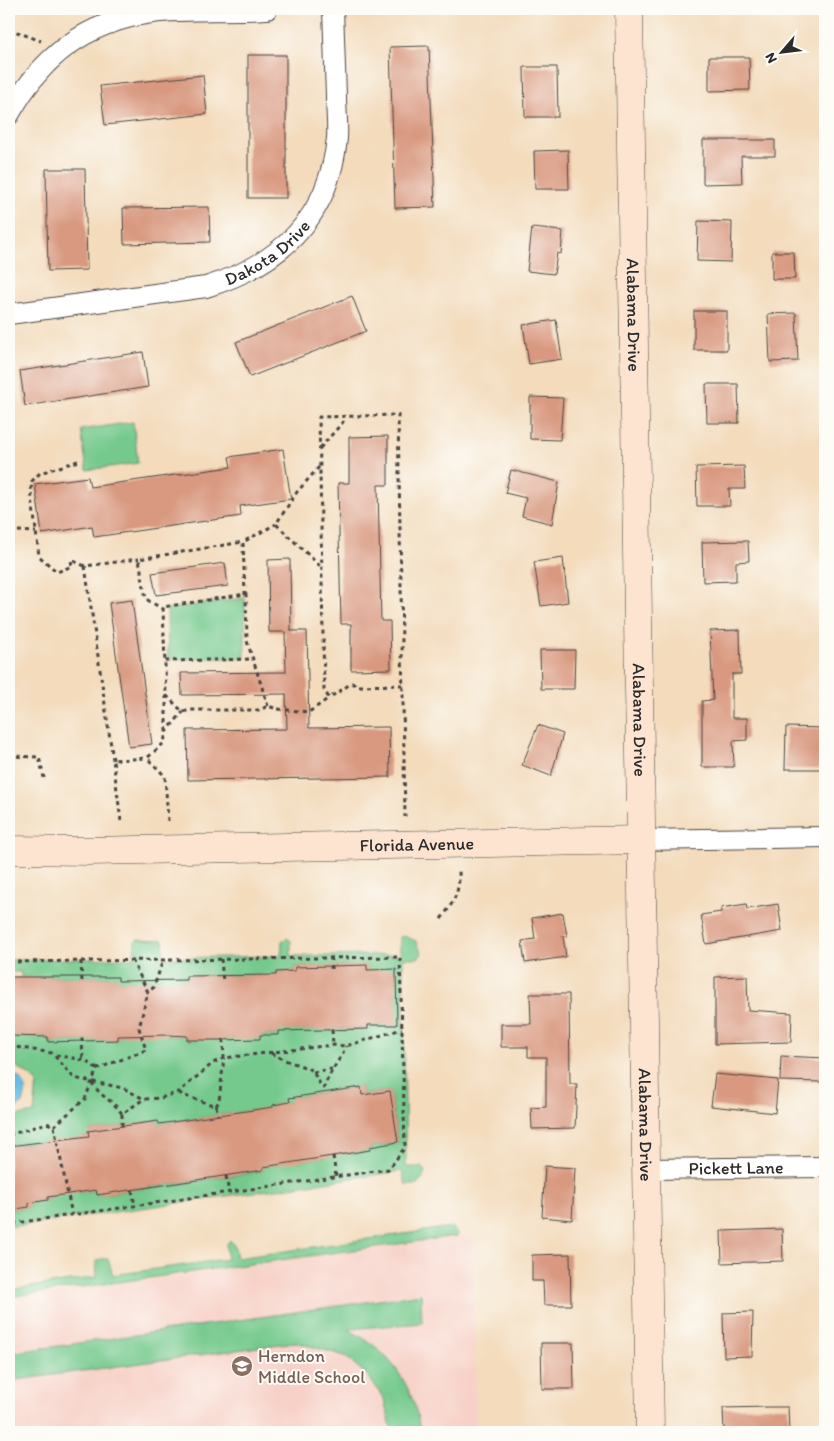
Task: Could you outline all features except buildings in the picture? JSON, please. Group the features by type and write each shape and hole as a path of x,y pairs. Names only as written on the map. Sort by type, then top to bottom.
{"street":[{"path":"9,116 22,92 40,68 63,48 91,30 121,19 154,13 267,9"},
{"name":"Dakota Drive","path":"9,314 206,286 236,278 259,265 289,242 307,220 323,193 333,165 337,136 333,9"},
{"name":"Alabama Drive","path":"629,9 650,1432"},
{"name":"Florida Avenue","path":"9,850 99,851 825,837"},
{"name":"Pickett Lane","path":"646,1170 825,1167"}],"path":[{"path":"9,29 63,48"},
{"path":"329,698 324,690 319,417 398,415 405,817"},
{"path":"319,449 343,422 343,416"},
{"path":"78,460 40,473 32,481 39,556 57,572 72,566 71,560 85,566 243,542 276,524 297,492 319,467"},
{"path":"276,524 322,568"},
{"path":"18,531 36,532"},
{"path":"243,542 247,641 268,706"},
{"path":"139,559 146,600 164,610"},
{"path":"85,566 121,822"},
{"path":"113,760 147,758 164,743 166,732 166,695 164,607 245,595"},
{"path":"165,661 253,659"},
{"path":"166,732 183,712 190,710 259,710 268,706 277,710 309,712 352,683 358,686 403,685"},
{"path":"166,695 183,712"},
{"path":"9,756 39,757 44,778"},
{"path":"147,758 165,776 168,821"},
{"path":"441,919 450,907 460,887 459,870"},
{"path":"331,957 331,971"},
{"path":"9,962 400,957 405,1147 389,1168 9,1224"},
{"path":"221,959 223,982"},
{"path":"132,960 148,992"},
{"path":"54,1126 86,1098 97,1069 146,1050 140,1028 148,992 154,987 163,960"},
{"path":"81,961 82,982"},
{"path":"122,1114 144,1099 161,1098 179,1092 212,1063 224,1058 333,1045 346,1046 402,1029"},
{"path":"332,1030 333,1045"},
{"path":"82,1038 83,1060"},
{"path":"218,1115 216,1106 224,1058 223,1039"},
{"path":"9,1046 83,1060 97,1069"},
{"path":"271,1053 312,1072 324,1090 332,1069 342,1057 346,1046"},
{"path":"56,1055 74,1078 123,1088 144,1099"},
{"path":"312,1072 332,1069"},
{"path":"92,1082 98,1094 115,1102 122,1114 122,1126"},
{"path":"179,1092 182,1095 216,1106"},
{"path":"9,1135 47,1122 54,1126 72,1215"},
{"path":"332,1156 336,1177"},
{"path":"226,1176 229,1193"},
{"path":"132,1190 135,1206"}],"shaded area":[{"name":"Herndon Middle School","path":"473,1235 476,1432 9,1432 9,1300"}],"green space":[{"path":"133,422 138,463 87,470 81,430"},
{"path":"245,598 245,658 168,659 167,609"},
{"path":"404,936 416,941 422,954 418,958 403,958 406,1167 421,1167 425,1170 423,1178 416,1185 406,1185 402,1171 9,1227 9,1210 29,1207 29,1203 48,1200 40,1142 9,1146 9,1117 34,1113 37,1081 9,1061 9,1036 48,1037 48,1042 118,1040 118,1036 136,1035 135,981 118,981 117,977 21,977 21,972 9,972 9,960 134,958 135,941 138,939 163,940 164,958 281,956 282,941 287,938 291,941 291,956 400,955 400,937","holes":["367,965 367,970 397,1025 368,1025 368,1029 296,1030 278,1027 278,1035 188,1040 187,1036 168,1036 167,981 186,980 186,976 258,975 277,980 276,972 295,971 295,967","361,1087 362,1095 390,1091 398,1143 370,1147 370,1150 299,1161 280,1159 281,1164 263,1167 263,1171 97,1195 96,1190 78,1193 70,1139 89,1136 89,1131 158,1121 159,1124 254,1110 273,1110 273,1105 290,1102 290,1098"]},
{"path":"451,1227 458,1234 457,1236 9,1297 9,1290 97,1277 96,1262 101,1259 108,1259 113,1275 227,1259 226,1245 230,1240 234,1244 237,1258"},
{"path":"421,1294 422,1323 349,1329 378,1349 401,1376 412,1397 420,1432 392,1432 384,1399 367,1375 345,1356 296,1342 9,1381 9,1353"}],"water":[{"path":"9,1074 21,1079 26,1089 22,1104 13,1109 9,1109"}],"place":[{"name":"Herndon Middle School","path":"242,1366"}]}
